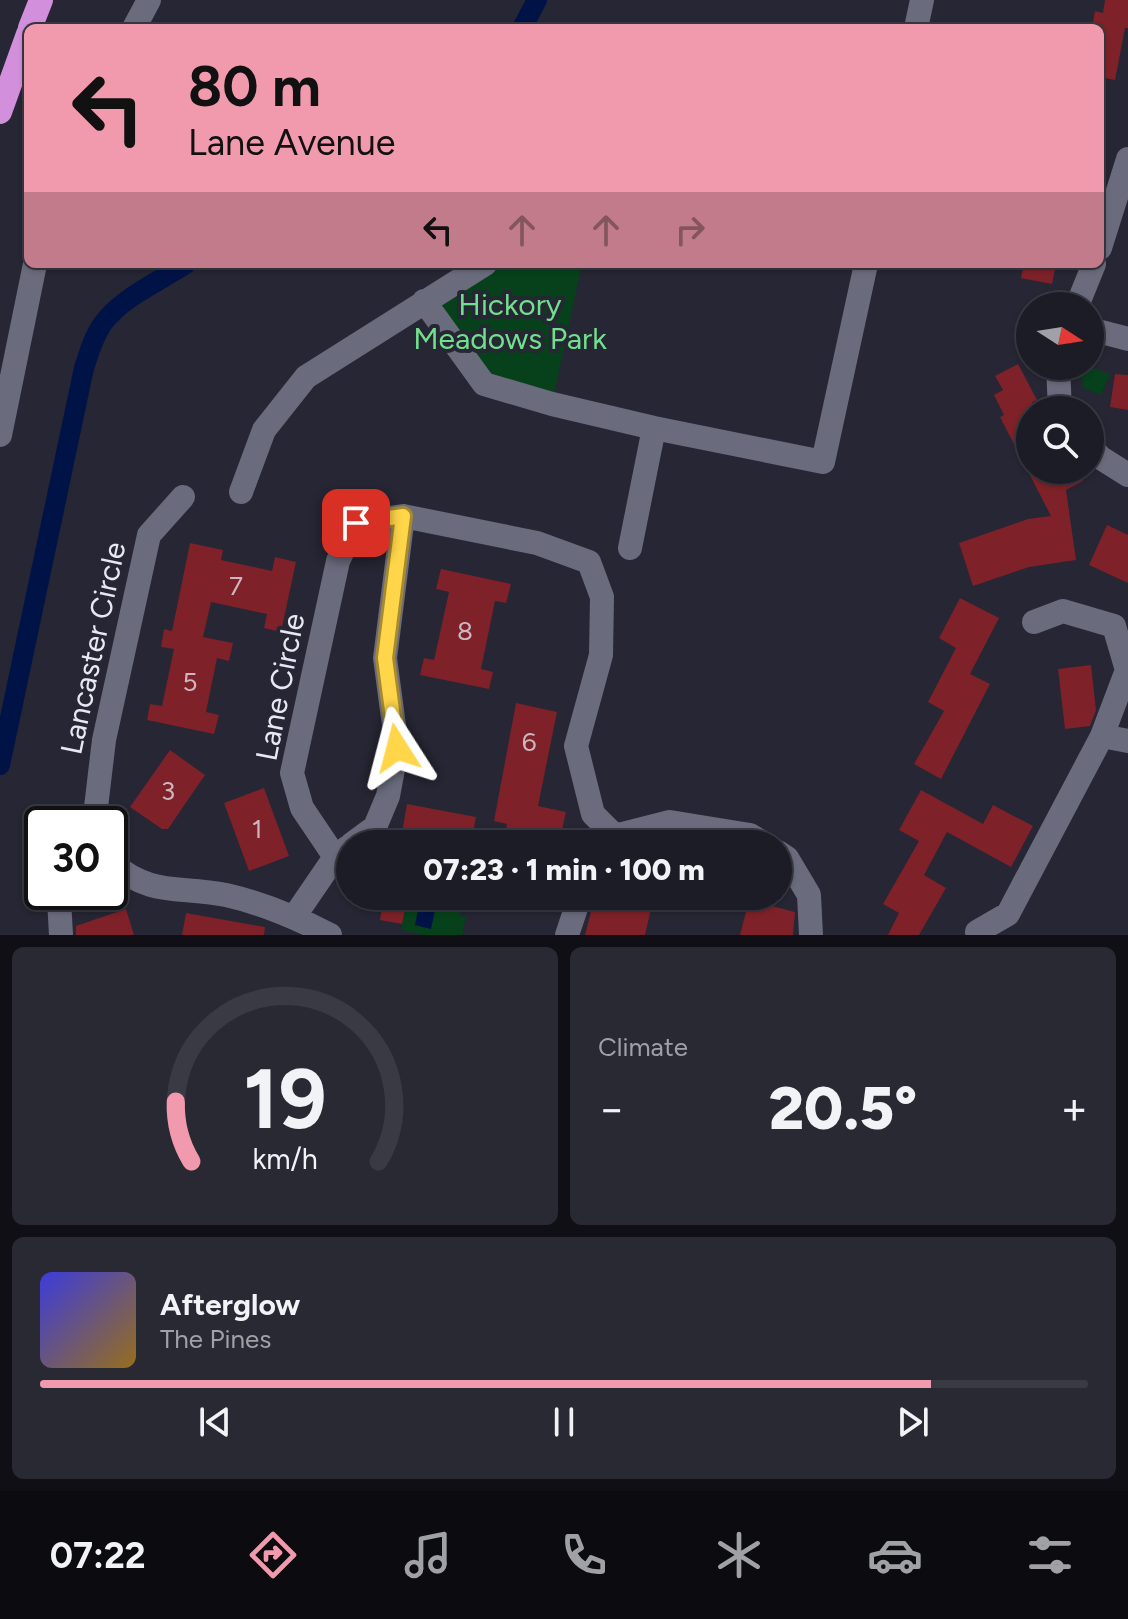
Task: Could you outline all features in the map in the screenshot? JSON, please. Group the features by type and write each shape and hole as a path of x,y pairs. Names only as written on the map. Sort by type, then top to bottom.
{"highway":[{"path":"32,24 41,0"},
{"path":"0,112 24,45"}],"street":[{"path":"136,24 149,0"},
{"path":"917,24 922,0"},
{"path":"1104,235 1128,159"},
{"path":"0,435 34,268"},
{"path":"241,492 264,430 306,377 478,268"},
{"path":"424,301 484,384 654,428 823,462 865,268"},
{"path":"1083,292 1092,268"},
{"path":"1104,333 1128,339"},
{"path":"630,548 654,428"},
{"path":"1104,460 1128,475"},
{"name":"Lancaster Circle","path":"96,806 104,740 149,535 183,497"},
{"path":"371,830 388,796 397,748 385,658 403,516 537,543 589,562 602,597 601,655 576,746 593,814 605,830"},
{"name":"Lane Circle","path":"336,840 302,808 292,773 338,561 356,523 403,516"},
{"path":"977,932 1008,914 1102,736 1127,670 1114,626 1063,611 1034,622"},
{"path":"1102,736 1128,741"},
{"path":"644,830 670,822 719,830"},
{"path":"294,917 336,862"},
{"path":"792,866 809,895 811,935"},
{"path":"128,875 150,886 225,895 294,917 330,935"},
{"path":"60,910 61,935"},
{"path":"567,935 575,910"}],"green space":[{"name":"Hickory Meadows Park","path":"478,268 581,268 552,404 484,384 424,301"},
{"path":"1104,372 1110,374 1101,395 1083,388 1082,380 1104,380"},
{"path":"405,910 460,910 459,915 466,917 462,935 423,935 401,930"}],"shaded area":[{"path":"418,910 435,910 431,929 415,925"}],"building":[{"path":"1105,0 1128,0 1128,28 1125,28 1115,80 1104,78 1104,24 1093,24 1095,11 1103,13"},
{"path":"1023,268 1055,268 1052,284 1021,278"},
{"path":"1016,365 1016,380 1026,380 1035,396 1016,396 1016,448 1000,417 1004,415 994,395 1003,390 995,376"},
{"path":"1115,374 1128,375 1128,410 1110,407"},
{"path":"1035,484 1077,484 1066,490 1076,560 1029,567 973,586 959,543 1028,519 1051,516"},
{"path":"1107,525 1128,535 1128,583 1089,565"},
{"path":"190,543 223,550 221,560 272,571 275,557 296,562 281,632 264,628 267,614 211,602 203,637 233,643 229,661 217,658 206,712 219,715 214,734 147,720 150,704 162,706 174,649 161,647 164,629 172,631"},
{"path":"441,569 511,584 506,603 495,601 481,669 493,672 489,689 420,675 424,658 434,660 449,592 436,589"},
{"path":"960,598 999,618 970,674 990,684 941,779 914,764 944,711 928,702 956,648 939,638"},
{"path":"1091,665 1096,710 1090,726 1065,729 1058,669"},
{"path":"516,703 557,712 538,806 566,812 562,830 506,830 507,824 494,821"},
{"path":"170,750 205,775 168,829 162,829 130,807"},
{"path":"264,788 289,856 249,871 224,803"},
{"path":"921,790 983,824 993,805 1033,826 1011,867 947,832 924,875 946,888 919,935 888,935 899,913 883,904 919,841 899,830"},
{"path":"407,804 476,817 474,830 402,830"},
{"path":"126,910 134,935 76,935 76,926"},
{"path":"382,910 405,910 402,924 380,920"},
{"path":"591,910 651,910 645,935 585,935"},
{"path":"746,910 795,912 793,935 740,935"},
{"path":"186,913 265,927 264,935 182,935"}],"waterway":[{"path":"524,24 537,0"},
{"path":"0,765 84,368 92,344 104,322 121,305 179,268"}],"route":[{"path":"356,523 403,516 385,658 397,748"}]}
